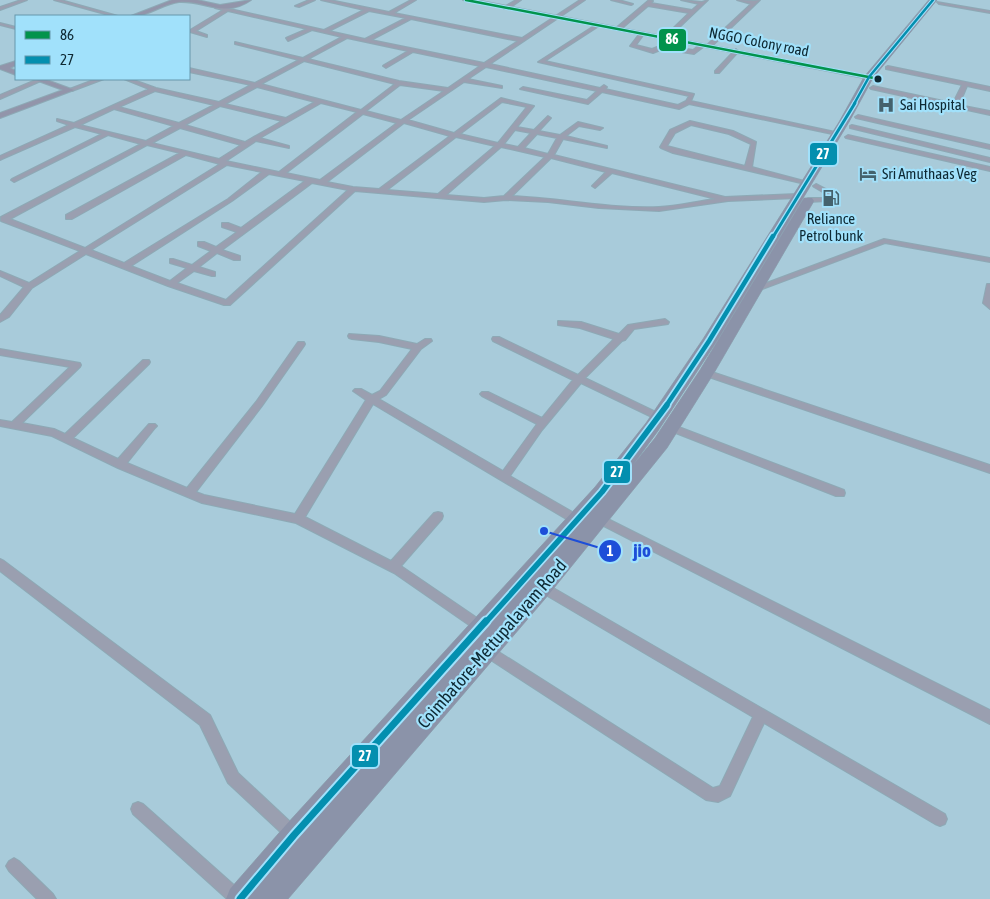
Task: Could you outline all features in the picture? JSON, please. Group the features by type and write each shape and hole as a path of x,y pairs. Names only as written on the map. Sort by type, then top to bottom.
{"highway":[{"path":"846,133 858,117 873,88 874,78 888,68 938,1"},
{"path":"846,133 874,78 938,1"},
{"name":"Coimbatore-Mettupalayam Road","path":"270,899 544,587 589,519 706,373 786,226 811,184 846,133"},
{"path":"665,422 709,341 757,280"},
{"path":"239,899 294,835 482,628 589,519"}],"street":[{"path":"0,9 25,0"},
{"path":"56,0 112,15"},
{"path":"137,15 180,0 680,108 688,102 692,95 541,62 597,25"},
{"path":"216,8 234,6 248,0"},
{"path":"297,6 313,0"},
{"path":"323,0 522,40"},
{"path":"390,13 414,0"},
{"name":"NGGO Colony road","path":"466,0 874,78"},
{"path":"506,8 519,0"},
{"path":"322,182 403,122 582,0"},
{"path":"613,0 631,4"},
{"path":"618,29 652,0"},
{"path":"683,0 704,2"},
{"path":"740,0 757,1"},
{"path":"642,34 633,46 654,51 662,47 694,52 706,46 757,1"},
{"path":"938,1 990,12"},
{"path":"665,38 704,2"},
{"path":"647,4 693,12"},
{"path":"206,36 192,31 226,10"},
{"path":"324,32 369,10"},
{"path":"366,41 412,17"},
{"path":"0,24 15,28"},
{"path":"288,39 311,29"},
{"path":"1,219 346,37"},
{"path":"237,43 358,73 450,90"},
{"path":"386,66 413,50"},
{"path":"717,72 736,51"},
{"path":"1,67 15,62"},
{"path":"358,73 369,66"},
{"path":"1,67 15,73"},
{"path":"888,68 990,90"},
{"path":"190,70 361,110 499,146 550,156 728,199"},
{"path":"523,89 578,102 588,102 613,78"},
{"path":"0,97 36,80"},
{"path":"41,80 70,90"},
{"path":"0,116 98,80"},
{"path":"130,80 154,89 286,120"},
{"path":"464,80 500,87"},
{"path":"281,174 399,82"},
{"path":"955,106 965,84"},
{"path":"873,88 990,113"},
{"path":"0,158 154,89"},
{"path":"381,191 501,100 531,106 499,146 440,196"},
{"path":"0,319 6,315 29,286 223,162 246,144 320,101"},
{"path":"688,102 990,160"},
{"path":"114,107 246,144"},
{"path":"858,117 990,147"},
{"path":"520,150 548,118"},
{"path":"58,120 106,134 223,162 353,189 484,200 506,198 659,209 728,199 803,198 825,200 830,193 811,184 748,169 663,147 668,136 690,123 715,129 748,139 754,143 748,169"},
{"path":"506,198 550,156 561,137 578,124 600,128"},
{"path":"512,128 561,137 605,148"},
{"path":"846,133 990,169"},
{"path":"14,180 106,134"},
{"path":"255,139 286,147"},
{"path":"69,217 185,153"},
{"path":"595,186 611,171"},
{"path":"125,266 230,200 268,172"},
{"path":"172,284 311,180"},
{"path":"1,219 227,303 353,189"},
{"path":"225,225 242,232"},
{"path":"757,280 884,241 990,260"},
{"path":"201,244 237,258"},
{"path":"174,261 212,274"},
{"path":"0,273 29,286"},
{"path":"990,286 987,303 990,306"},
{"path":"504,477 543,422 579,378 622,338 631,327 665,322"},
{"path":"561,323 581,325 622,338"},
{"path":"352,336 380,339 418,347"},
{"path":"496,339 579,378 665,422 840,493"},
{"path":"298,518 371,399 383,394 418,347 428,341"},
{"path":"189,494 259,404 301,344"},
{"path":"0,352 77,365 13,426"},
{"path":"66,439 146,362"},
{"path":"706,373 990,469"},
{"path":"358,391 504,477 990,717"},
{"path":"485,394 543,422"},
{"path":"0,423 54,433 202,499 298,518 392,568 482,628"},
{"path":"120,464 152,426"},
{"path":"392,568 438,516"},
{"path":"0,564 205,720 233,778 294,835"},
{"path":"544,587 940,819"},
{"path":"486,651 711,795 718,795 725,791 761,714"},
{"path":"138,809 239,899"},
{"path":"14,866 48,899"}],"transit line":[{"name":"86","path":"466,0 879,79"},
{"name":"27","path":"240,899 294,835 602,492 652,427 709,341 844,122 869,77 933,0"}],"place":[{"name":"Sai Hospital","path":"886,105"},
{"name":"Sri Amuthaas Veg","path":"868,174"},
{"name":"Reliance Petrol bunk","path":"831,198"},
{"name":"jio","path":"544,531"}]}
